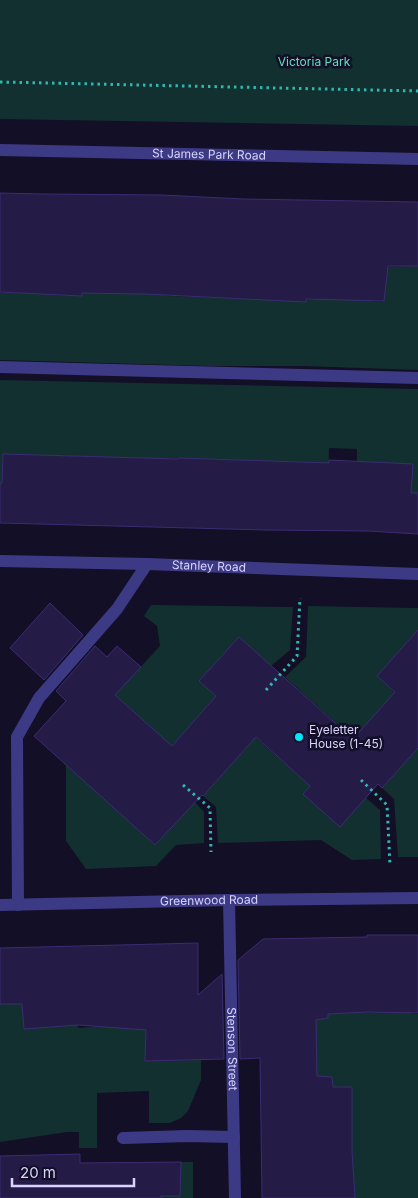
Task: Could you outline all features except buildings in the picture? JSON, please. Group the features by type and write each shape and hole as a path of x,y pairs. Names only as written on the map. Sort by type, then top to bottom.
{"street":[{"name":"St James Park Road","path":"0,150 418,159"},
{"path":"0,367 418,378"},
{"name":"Stanley Road","path":"0,561 147,564 418,574"},
{"path":"18,905 17,737 39,698 117,609 147,564"},
{"name":"Greenwood Road","path":"0,905 418,898"},
{"name":"Stenson Street","path":"229,900 235,1198"},
{"path":"123,1138 234,1137"}],"path":[{"path":"0,82 418,91"},
{"path":"266,690 297,656 300,597"},
{"path":"361,780 387,805 390,865"},
{"path":"183,784 210,808 211,852"}],"green space":[{"name":"Victoria Park","path":"0,0 418,0 418,126 0,119"},
{"path":"32,259 55,295 82,296 84,261 114,260 113,294 140,294 141,260 169,260 167,296 322,299 323,266 354,267 354,300 383,302 388,267 418,266 418,370 0,360 0,293 28,293"},
{"path":"0,380 418,389 418,493 411,493 412,464 396,464 357,490 357,449 329,448 328,491 303,491 304,462 178,458 166,458 166,488 142,458 3,454 2,483 0,483"},
{"path":"151,605 293,607 290,650 271,666 239,637 199,681 216,696 160,759 163,739 118,698 74,746 115,808 155,845 195,802 204,812 204,843 176,845 156,866 86,869 66,841 66,748 160,646 157,626 144,616"},
{"path":"308,606 418,608 418,630 377,676 395,693 344,749 337,743 346,732 285,677 306,657"},
{"path":"246,729 301,778 317,778 303,794 340,826 366,798 380,810 381,859 352,860 321,840 218,843 216,807 203,796 250,744"},
{"path":"418,748 418,857 398,857 394,799 382,788"},
{"path":"410,992 411,1014 418,1014 418,1198 354,1198 305,1192 352,1113 352,1087 333,1087 332,1077 316,1076 316,1020 328,1018 328,993 355,1013 381,1012 382,993"},
{"path":"104,1000 198,1018 146,1033 145,1061 201,1060 201,1080 188,1111 181,1118 170,1123 149,1123 149,1091 97,1093 97,1148 79,1148 79,1132 67,1132 0,1142 0,1004 75,1001 78,1028 103,1027"},
{"path":"181,1162 193,1162 193,1198 161,1198 161,1196 180,1196"}],"place":[{"name":"Eyeletter House (1-45)","path":"299,737"}]}
